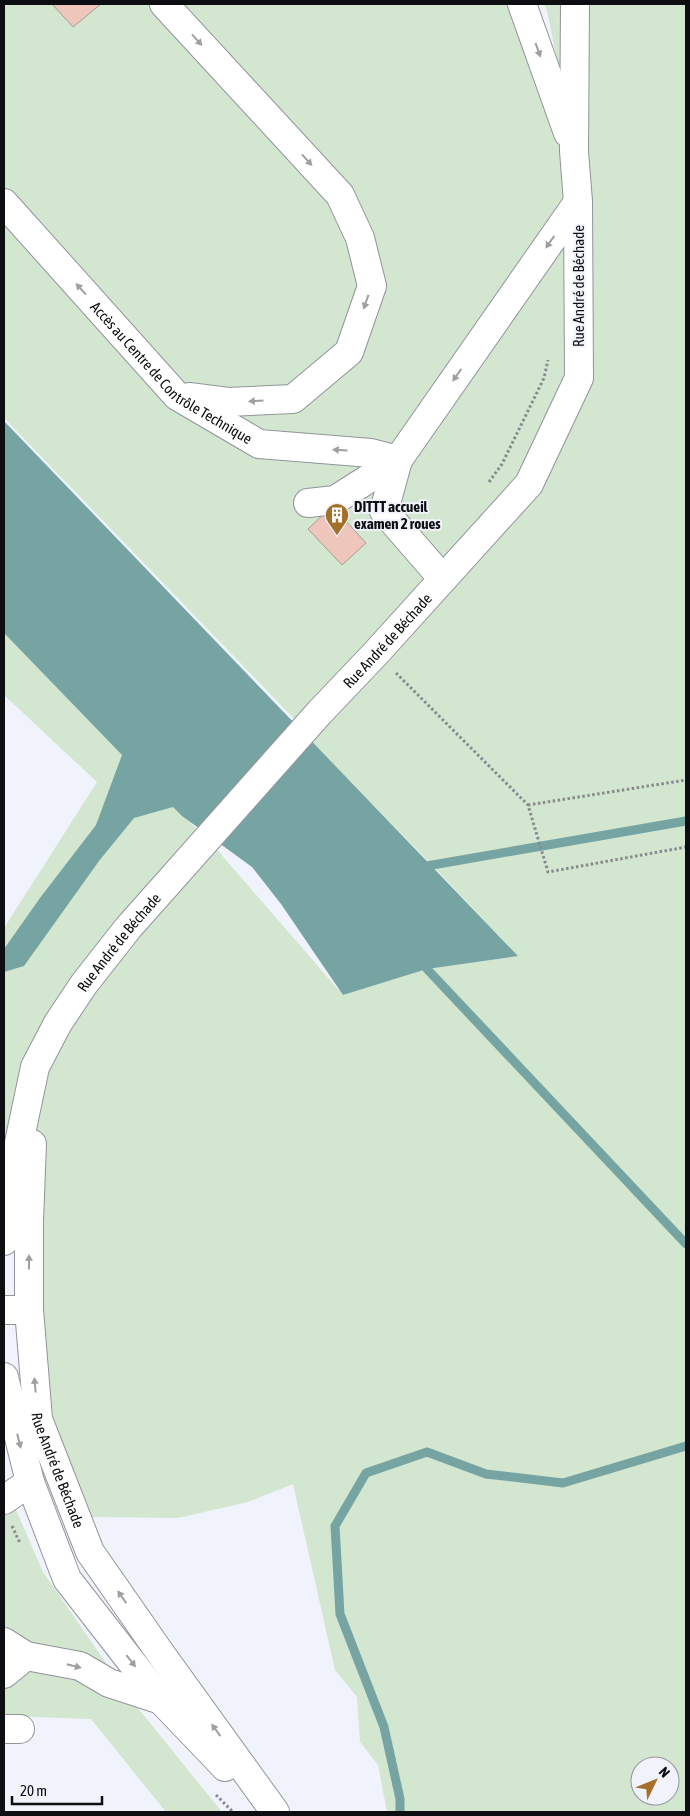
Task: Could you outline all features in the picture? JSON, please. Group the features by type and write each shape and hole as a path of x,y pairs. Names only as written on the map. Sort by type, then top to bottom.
{"main road":[{"path":"164,4 340,195 360,238 372,286 349,352 293,399 228,402 177,396"},
{"name":"Rue André de Béchade","path":"522,4 574,151"},
{"name":"Rue André de Béchade","path":"4,1241 5,1209 35,1067 58,1022 84,984 128,928 319,713 529,484 579,378 578,202 574,151 575,4"},
{"path":"443,579 384,511 398,460 578,202"},
{"name":"Accès au Centre de Contrôle Technique","path":"4,203 177,396 259,444 371,453 398,460"},
{"path":"308,503 334,500 398,460"},
{"name":"Rue André de Béchade","path":"35,1067 29,1221 16,1310 38,1419 90,1552 275,1812"},
{"name":"Rue André de Béchade","path":"4,1377 30,1482 67,1579 161,1700 268,1812"},
{"path":"4,1500 30,1482"},
{"path":"4,1642 26,1656 80,1666 108,1683 161,1700"},
{"path":"4,1674 26,1656"}],"path":[{"path":"376,653 528,805 548,872 686,848"},
{"path":"528,805 686,780"}],"shaded area":[{"path":"4,4 522,4 574,151 577,4 686,4 686,1812 387,1812 378,1765 360,1742 357,1697 335,1670 293,1484 248,1502 178,1518 92,1517 56,1465 29,1221 4,1241 4,928 97,782 4,695 4,633 173,807 206,837 343,995 427,969 518,956 302,732 304,729 4,418"},
{"path":"544,4 570,4 562,84 547,11"},
{"path":"4,421 518,956 427,969 343,995 281,904 252,867 182,816 173,807 134,818 99,861 24,966 4,972 4,949 96,825 122,755 4,633"},
{"path":"4,1482 43,1572 133,1702 222,1812 166,1812 91,1719 4,1716"}],"building":[{"path":"52,4 101,4 73,27"},
{"name":"DITTT accueil examen 2 roues","path":"332,506 366,543 342,565 308,529"}],"waterway":[{"path":"421,867 686,821"},
{"path":"427,969 686,1244"},
{"path":"400,1812 400,1799 384,1727 340,1614 335,1526 366,1473 427,1452 486,1474 563,1483 686,1446"}],"place":[{"name":"DITTT accueil examen 2 roues","path":"337,536"}]}
